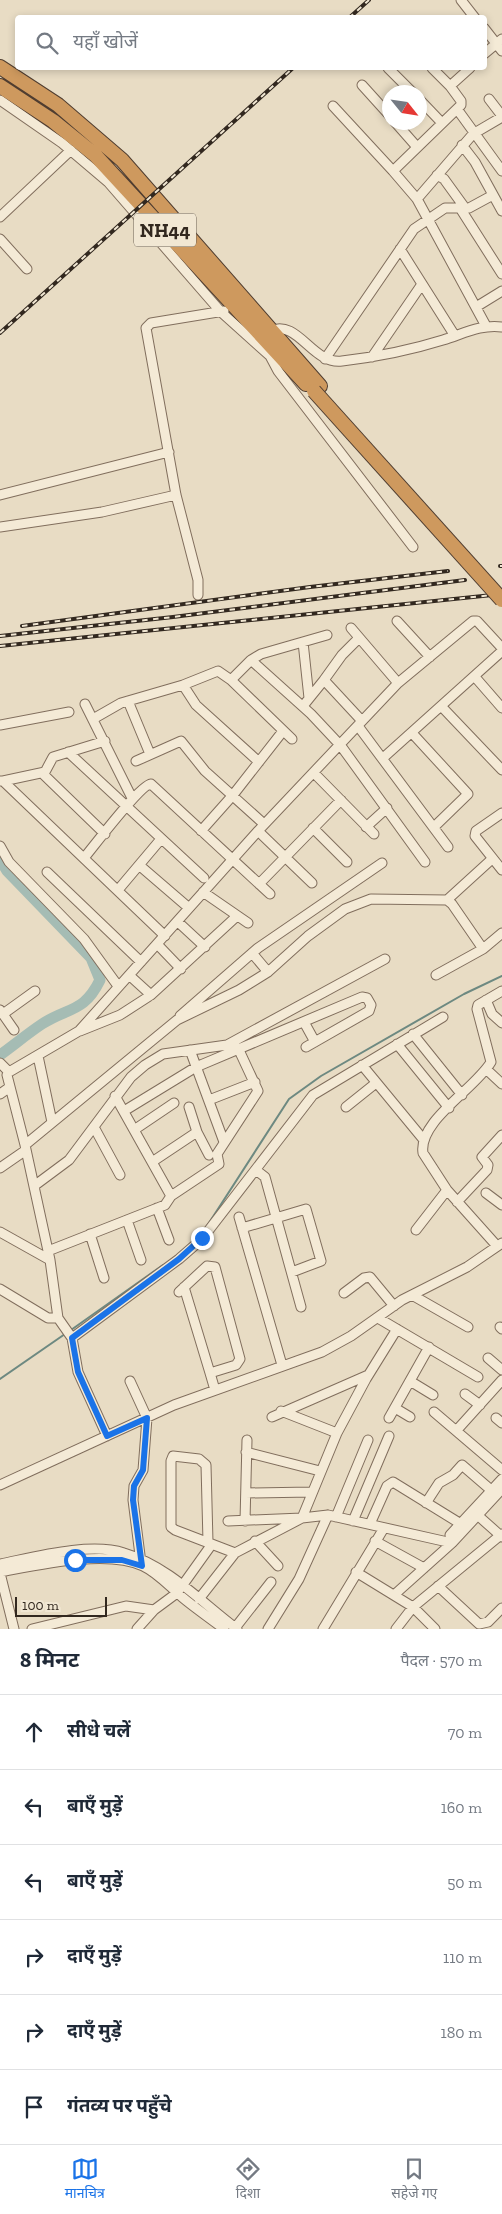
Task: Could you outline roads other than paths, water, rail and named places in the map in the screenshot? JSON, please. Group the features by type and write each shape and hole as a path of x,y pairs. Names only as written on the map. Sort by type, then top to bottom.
{"highway":[{"name":"NH44","path":"0,67 58,104 108,147 138,178 270,331 317,389 502,600"},
{"name":"NH44","path":"0,86 53,121 95,155 227,309 317,389 502,588"}],"street":[{"path":"461,0 473,15"},
{"path":"487,31 500,44 487,52"},
{"path":"390,70 405,85"},
{"path":"393,171 462,102 450,86 434,70"},
{"path":"450,86 468,70"},
{"path":"362,85 382,107"},
{"path":"417,199 473,134 502,116 489,99"},
{"path":"0,100 71,150 108,182 227,309 270,356 278,371 413,546"},
{"path":"334,106 417,199 486,326"},
{"path":"427,107 442,123"},
{"path":"457,109 473,134 502,171"},
{"path":"402,130 417,148"},
{"path":"462,145 502,211"},
{"path":"0,217 71,150"},
{"path":"437,174 444,180 463,208 502,274"},
{"path":"326,359 414,230 445,208 463,208 494,195"},
{"path":"0,239 27,269"},
{"path":"400,249 455,336"},
{"path":"372,357 422,284"},
{"path":"476,307 502,292"},
{"path":"198,595 198,580 176,495 146,328 151,323 227,309"},
{"path":"270,331 279,327 289,329 326,359 338,361 372,357 455,336 486,326 502,328"},
{"path":"0,495 169,452"},
{"path":"0,527 102,512 176,495"},
{"path":"397,621 430,657"},
{"path":"79,1031 261,827 341,746 398,683 473,621 477,621 502,649 475,677 384,758"},
{"path":"351,628 398,683"},
{"path":"231,680 251,660 261,654 327,635"},
{"path":"303,706 342,656 359,638"},
{"path":"303,642 309,698"},
{"path":"251,660 303,706 341,746 426,862"},
{"path":"93,719 113,707 128,701 183,685 215,672 222,672 292,739"},
{"path":"475,677 502,708"},
{"path":"324,680 360,724 448,847"},
{"path":"183,685 196,705 259,762"},
{"path":"128,701 150,754"},
{"path":"85,704 105,741 129,802"},
{"path":"442,707 502,770"},
{"path":"0,724 69,712"},
{"path":"201,831 233,795 283,731"},
{"path":"412,733 468,794 434,827"},
{"path":"1,781 42,773 47,771 50,759 105,741"},
{"path":"136,761 181,741 200,766 233,795 312,883"},
{"path":"68,752 129,802 161,839 204,878"},
{"path":"42,773 105,834"},
{"path":"314,773 374,834"},
{"path":"1,781 165,936"},
{"path":"84,858 129,802 146,784 151,784 270,894"},
{"path":"259,884 341,800"},
{"path":"366,827 386,808"},
{"path":"502,813 475,833 475,838 502,870"},
{"path":"313,828 347,862"},
{"path":"118,890 161,839"},
{"path":"0,846 9,862 84,939 118,986"},
{"path":"447,900 492,859"},
{"path":"0,1168 25,1148 52,1122 177,1020 185,1010 252,954 382,862"},
{"path":"139,865 189,908"},
{"path":"47,872 141,962"},
{"path":"203,892 248,923"},
{"path":"177,1020 239,990 268,972 308,936 345,909 362,901 371,899 447,900 452,904 483,949"},
{"path":"107,1436 78,1372 71,1336 60,1320 49,1255 7,1076 9,1072 79,1031 120,1015 152,995 237,916"},
{"path":"178,922 205,947"},
{"path":"436,975 483,949 502,933"},
{"path":"157,944 181,969"},
{"path":"252,954 268,972"},
{"path":"34,1186 70,1160 115,1096 137,1071 163,1054 212,1049 227,1045 385,959"},
{"path":"129,975 152,995"},
{"path":"14,1030 2,1012 35,991"},
{"path":"0,1486 147,1418 215,1390 329,1348 412,1295 467,1267 500,1245 447,1190 423,1153 423,1138 427,1130 492,1062 477,1009 478,1005 502,991"},
{"path":"124,1111 196,1067 362,997 367,998 371,1005 369,1010 306,1047"},
{"path":"486,1000 492,1014 502,1023"},
{"path":"71,1336 191,1249 221,1218 314,1095 442,1017"},
{"path":"304,1022 315,1042"},
{"path":"413,1034 462,1095"},
{"path":"397,1044 449,1108"},
{"path":"49,1255 90,1234 165,1205 171,1196 219,1164 217,1154 256,1096 258,1088 238,1048"},
{"path":"190,1050 224,1142"},
{"path":"38,1056 52,1122"},
{"path":"0,1063 9,1072"},
{"path":"362,1065 423,1138"},
{"path":"486,1069 502,1084"},
{"path":"208,1100 255,1082"},
{"path":"346,1107 376,1083"},
{"path":"0,1094 10,1087"},
{"path":"115,1096 171,1196"},
{"path":"134,1130 174,1103"},
{"path":"189,1107 197,1132 209,1155"},
{"path":"94,1127 120,1175"},
{"path":"152,1162 197,1132"},
{"path":"457,1202 486,1170 488,1165 482,1157 502,1136"},
{"path":"256,1170 264,1177 301,1307"},
{"path":"416,1230 447,1190"},
{"path":"486,1193 502,1205"},
{"path":"158,1208 170,1240"},
{"path":"242,1228 306,1209 321,1257 317,1263 292,1272"},
{"path":"239,1217 282,1365"},
{"path":"127,1220 141,1260"},
{"path":"0,1232 49,1255"},
{"path":"90,1234 104,1278"},
{"path":"210,1373 236,1364 240,1359 215,1267 207,1266 181,1290 215,1390"},
{"path":"344,1293 364,1278 370,1277 394,1306"},
{"path":"0,1289 48,1318 60,1320"},
{"path":"412,1295 468,1327"},
{"path":"378,1318 478,1377"},
{"path":"199,1599 235,1553 254,1541 302,1518 311,1492 337,1433 368,1375 397,1329"},
{"path":"389,1418 429,1347"},
{"path":"488,1358 502,1370"},
{"path":"272,1417 368,1375"},
{"path":"456,1431 502,1380"},
{"path":"130,1381 147,1418 143,1470 134,1486 133,1500 141,1563"},
{"path":"410,1381 433,1395"},
{"path":"465,1394 492,1407"},
{"path":"395,1408 410,1417"},
{"path":"281,1412 337,1433"},
{"path":"434,1412 502,1470"},
{"path":"353,1521 389,1436"},
{"path":"245,1521 247,1440"},
{"path":"268,1629 299,1579 332,1516 368,1440"},
{"path":"246,1452 320,1471"},
{"path":"137,1629 154,1610 180,1589 210,1543 206,1465 199,1459 173,1456 171,1461 171,1527 210,1543 235,1553"},
{"path":"426,1503 439,1483 453,1475 462,1465 491,1490"},
{"path":"394,1595 424,1568 451,1539 502,1479"},
{"path":"370,1524 390,1483 396,1484 460,1524"},
{"path":"451,1539 460,1524 502,1489"},
{"path":"246,1493 311,1492"},
{"path":"396,1629 413,1607 502,1536 475,1513"},
{"path":"228,1522 332,1516 384,1528 451,1539"},
{"path":"323,1629 384,1528"},
{"path":"254,1541 278,1566"},
{"path":"375,1541 424,1568"},
{"path":"14,1629 0,1573 74,1556"},
{"path":"0,1564 74,1556 141,1563 180,1589 199,1599 236,1628 271,1582"},
{"path":"356,1572 413,1607 435,1629"},
{"path":"438,1586 479,1624 488,1622 502,1608"},
{"path":"180,1589 224,1629"},
{"path":"32,1629 118,1607 139,1606 154,1610"}],"waterway":[{"path":"0,859 7,871 91,958 100,980 94,991 81,1004 42,1024 0,1055"},
{"path":"207,1226 289,1099 321,1076 464,994 502,976"},
{"path":"71,1330 163,1265"},
{"path":"0,1379 65,1334"}],"railway":[{"path":"352,15 369,0"},
{"path":"0,333 291,70"},
{"path":"22,626 310,587 448,571"},
{"path":"0,636 173,617 465,580"},
{"path":"0,646 502,594"}]}
